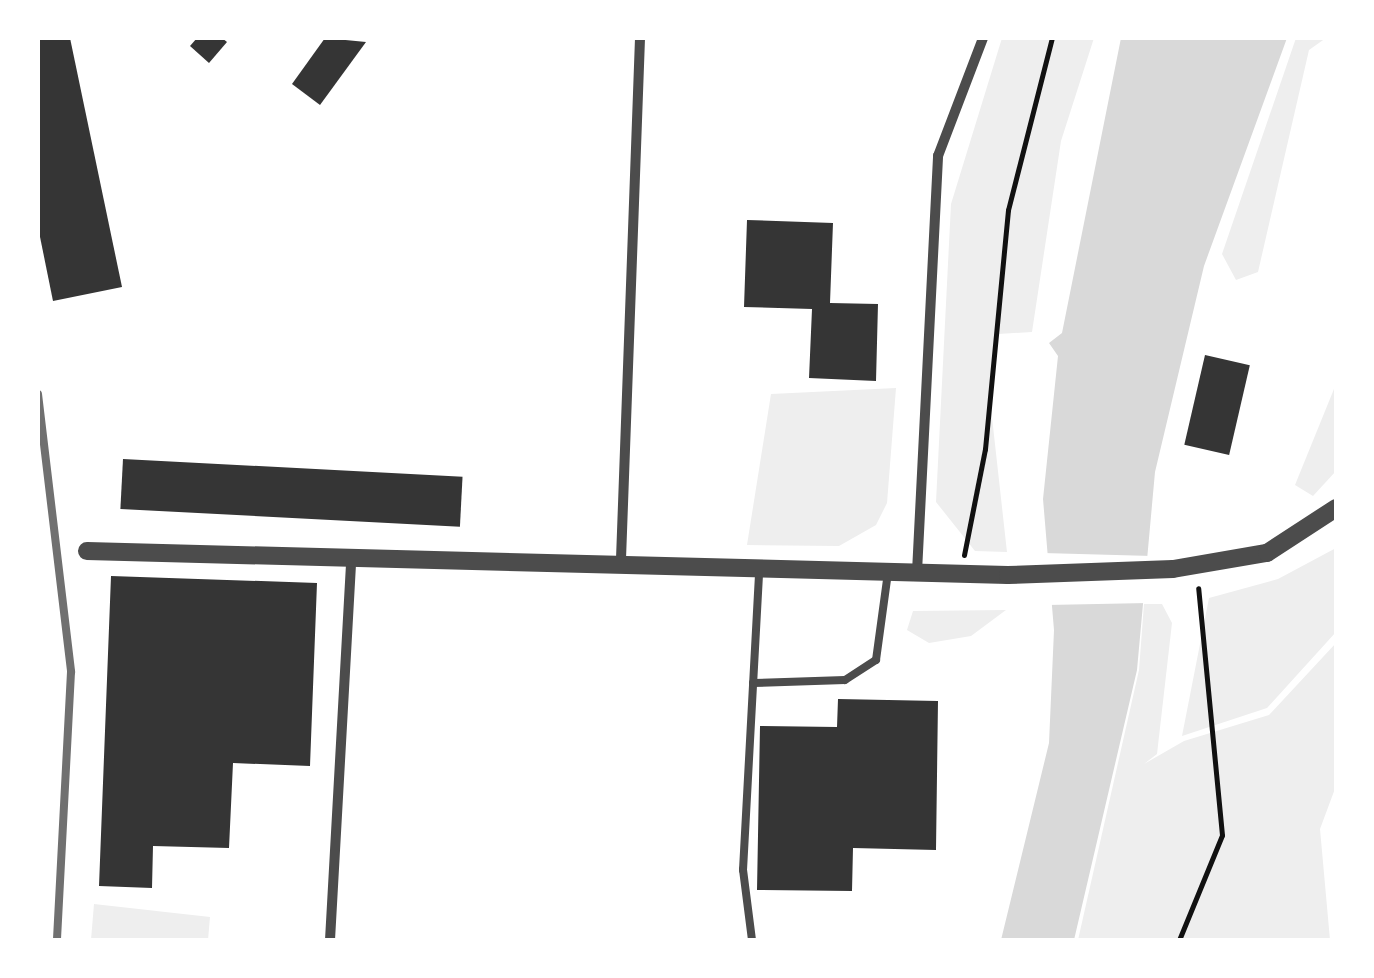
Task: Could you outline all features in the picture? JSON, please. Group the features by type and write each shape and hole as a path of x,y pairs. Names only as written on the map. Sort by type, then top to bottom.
{"street":[{"path":"621,558 640,38"},
{"path":"917,572 938,156 983,38"},
{"path":"87,551 351,565 621,558 1008,575 1173,569 1268,553 1336,508"},
{"path":"330,940 351,565"}],"lane":[{"path":"752,940 744,870 760,566"},
{"path":"753,682 844,680 876,660 888,572"}],"path":[{"path":"959,573 983,466 1008,210 1052,38"},
{"path":"1179,940 1222,835 1196,565"}],"shaded area":[{"path":"1002,38 1094,38 1061,141 1032,332 998,334 990,399 1007,552 975,551 936,502 951,204"},
{"path":"1121,38 1287,38 1204,266 1155,472 1137,670 1074,940 1001,940 1049,743 1054,630 1043,499 1058,356 1049,343 1062,333"},
{"path":"1296,38 1326,38 1309,50 1258,272 1236,280 1222,254"},
{"path":"1336,384 1336,471 1313,496 1295,485"},
{"path":"896,388 887,503 876,525 839,546 747,545 771,394"},
{"path":"1336,548 1336,632 1267,708 1182,736 1209,598 1278,579"},
{"path":"1144,604 1162,604 1172,623 1157,754 1144,764 1184,741 1269,715 1336,643 1336,786 1320,829 1330,940 1078,940 1139,670"},
{"path":"1006,610 971,636 929,643 907,630 913,611"},
{"path":"94,904 210,917 208,940 91,940"}],"pier":[{"path":"1043,553 1152,556 1148,603 1047,605"}],"building":[{"path":"38,38 70,38 122,287 53,301 38,227"},
{"path":"197,38 222,38 227,42 209,63 190,46"},
{"path":"325,38 366,42 320,105 292,84"},
{"path":"747,220 833,223 830,303 878,304 876,381 809,378 812,309 744,307"},
{"path":"1205,355 1250,365 1229,455 1184,445"},
{"path":"123,459 463,477 460,527 120,509"},
{"path":"111,576 317,583 310,766 233,763 229,848 153,846 152,888 99,886"},
{"path":"838,699 938,701 936,850 853,848 852,891 757,890 760,726 837,727"}],"railway":[{"path":"38,394 71,672 57,940"}]}
